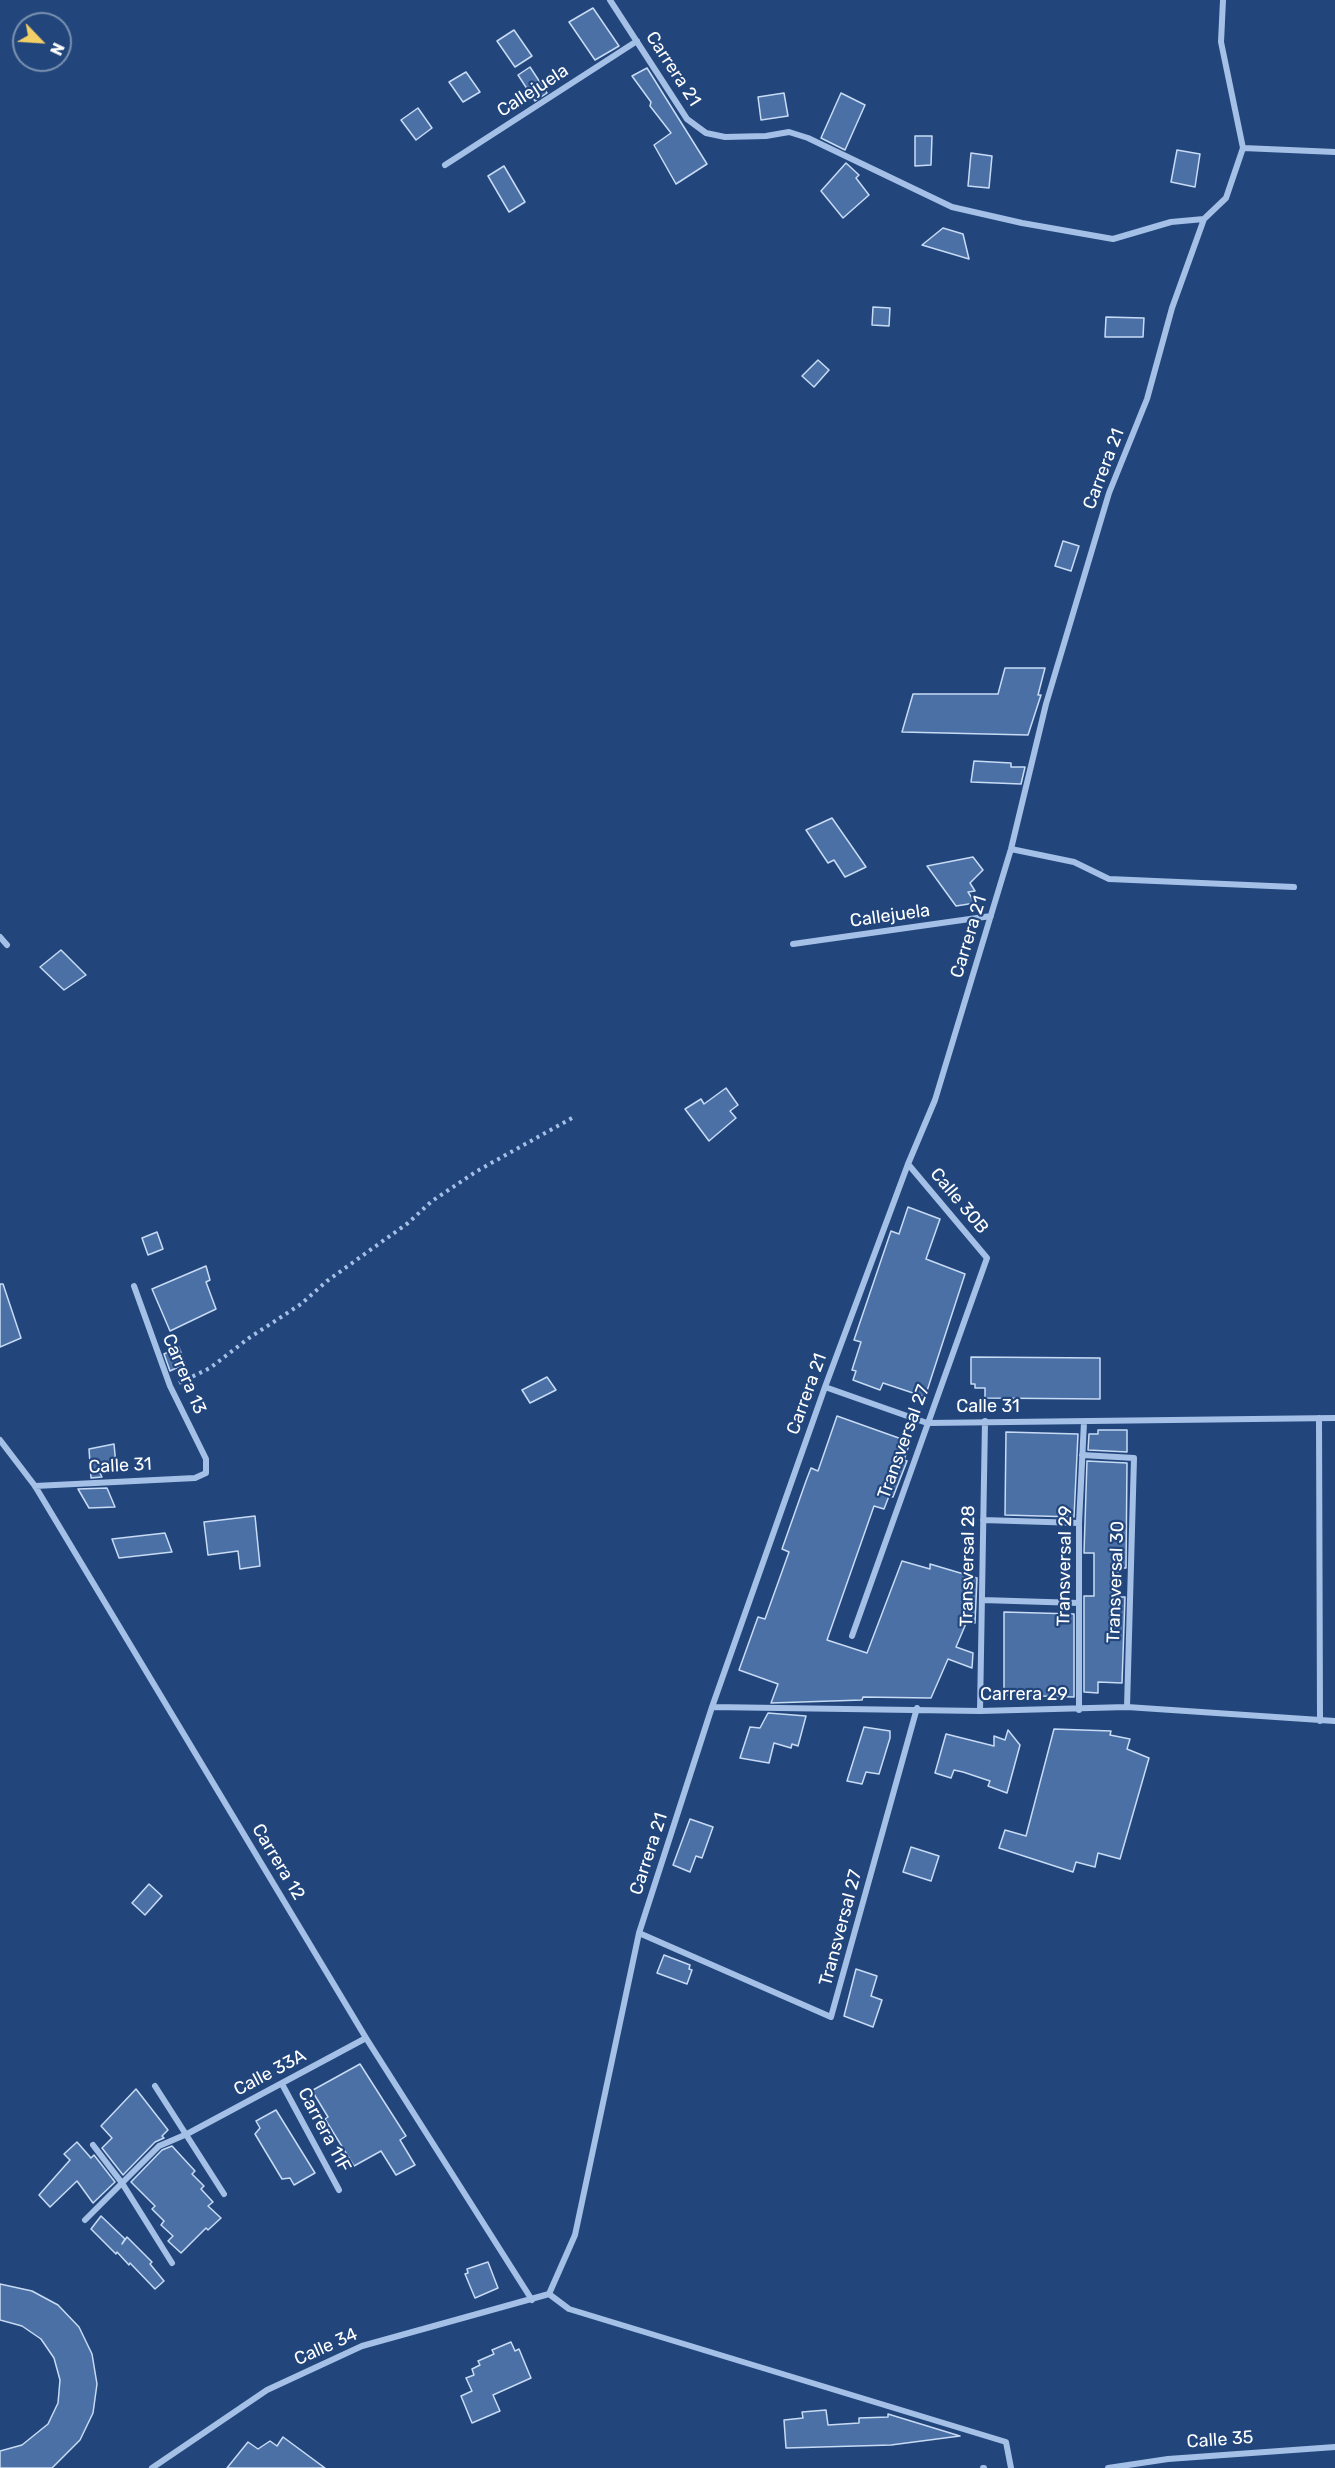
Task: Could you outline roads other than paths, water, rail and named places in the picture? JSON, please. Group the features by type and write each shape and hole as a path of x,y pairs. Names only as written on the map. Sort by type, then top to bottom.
{"street":[{"name":"Carrera 21","path":"549,2294 575,2235 639,1933 712,1707 825,1387 908,1164 935,1100 1011,849 1046,704 1106,504 1147,399 1172,308 1204,219 1171,222 1113,239 1022,223 952,207 808,138 789,132 766,136 725,137 706,133 687,119 610,0"},
{"path":"1204,219 1226,198 1243,148 1221,42 1223,0"},
{"name":"Callejuela","path":"445,165 637,41"},
{"path":"1243,148 1335,152"},
{"path":"1011,849 1074,861 1109,879 1294,887"},
{"name":"Callejuela","path":"792,944 991,916"},
{"path":"0,937 7,945"},
{"name":"Calle 30B","path":"908,1164 987,1258"},
{"name":"Transversal 27","path":"852,1636 987,1258"},
{"name":"Carrera 13","path":"134,1286 170,1386 206,1459 206,1473"},
{"name":"Calle 31","path":"825,1387 927,1423 1335,1418"},
{"path":"1319,1418 1320,1721"},
{"name":"Transversal 28","path":"980,1711 985,1421"},
{"name":"Transversal 29","path":"1079,1710 1079,1523 1084,1422"},
{"name":"Carrera 12","path":"0,1440 34,1486 366,2038 532,2300"},
{"name":"Transversal 30","path":"1082,1455 1134,1458 1127,1707"},
{"name":"Calle 31","path":"34,1486 195,1478 206,1473"},
{"path":"983,1520 1079,1523"},
{"path":"982,1600 1079,1603"},
{"name":"Carrera 29","path":"712,1707 917,1708 980,1711 1127,1707 1335,1721"},
{"name":"Transversal 27","path":"639,1933 831,2017 917,1708"},
{"name":"Calle 33A","path":"85,2220 159,2146 187,2134 366,2038"},
{"name":"Carrera 11F","path":"282,2084 339,2190"},
{"path":"155,2086 224,2194"},
{"path":"93,2145 122,2183 172,2264"},
{"path":"532,2300 549,2294 569,2308 1006,2442 1011,2468"},
{"name":"Calle 34","path":"152,2468 267,2390 362,2346 532,2300"},
{"name":"Calle 35","path":"1108,2468 1168,2459 1335,2447"}]}
